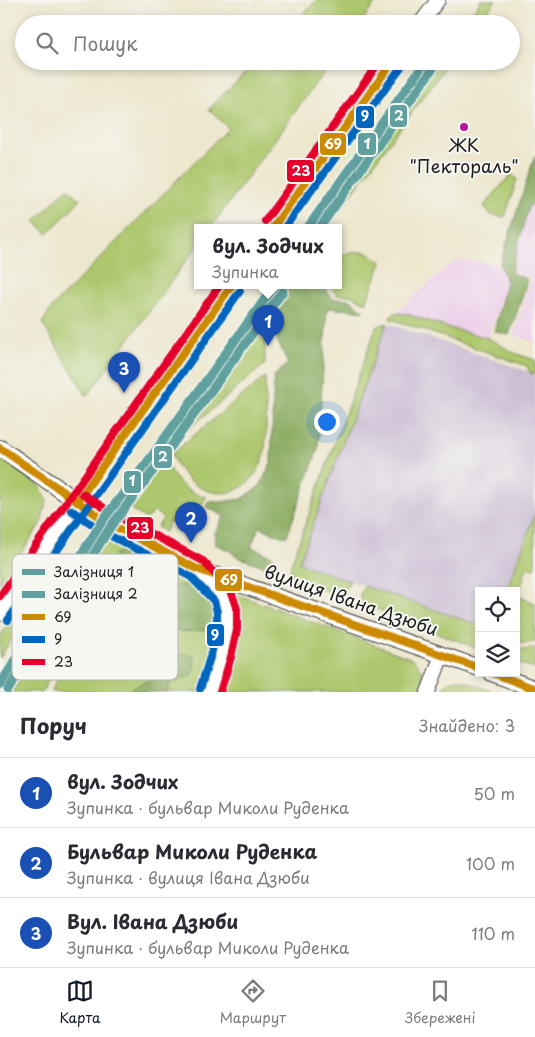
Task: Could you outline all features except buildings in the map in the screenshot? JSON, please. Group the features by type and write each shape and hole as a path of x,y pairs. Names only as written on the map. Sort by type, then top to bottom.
{"main road":[{"name":"вулиця Івана Дзюби","path":"0,448 110,524 170,554"},
{"name":"вулиця Івана Дзюби","path":"178,558 198,568 475,667"},
{"path":"198,568 223,596 228,611 222,654 208,692"},
{"path":"503,677 535,689"}],"street":[{"path":"427,15 438,0"},
{"path":"275,224 386,70"},
{"path":"41,554 229,289"},
{"path":"0,614 12,597"},
{"path":"428,692 442,655"}],"shaded area":[{"path":"535,198 535,342 513,335 531,278 513,272 529,208"},
{"path":"460,260 500,264 504,274 506,282 488,338 407,314 395,313 452,263"},
{"path":"387,323 535,374 535,514 508,587 475,587 475,624 299,563"}],"green space":[{"path":"317,0 377,0 366,15 302,15"},
{"path":"481,0 496,0 485,15 470,15"},
{"path":"247,70 325,70 213,224 194,224 194,250 87,396 42,323 53,306 228,128 208,110"},
{"path":"431,70 443,70 329,224 320,224"},
{"path":"535,155 535,201 528,208 511,273 527,279 509,335 494,331 506,282 500,264"},
{"path":"511,174 517,179 505,217 491,215 484,206"},
{"path":"67,188 80,200 47,234 35,221"},
{"path":"366,252 382,262 366,303 350,295 337,295 332,289 342,289 342,256 345,254"},
{"path":"285,289 325,289 333,299 349,299 364,311 327,308 318,449 287,536 281,536 259,527 251,547 274,557 277,561 275,566 270,568 240,558 215,544 215,533 224,516 206,507 208,501 220,502 242,499 260,486 271,463 274,376 288,364 278,342 275,323 279,298"},
{"path":"268,299 265,364 169,446 169,435"},
{"path":"395,313 407,314 488,338 514,353 535,360 535,374 530,373 527,366 389,318"},
{"path":"387,323 299,563 350,581 341,596 293,579 290,572 291,564 376,328"},
{"path":"265,377 266,421 264,454 253,477 242,487 229,492 215,492 202,488 179,469 171,454"},
{"path":"0,458 40,486 47,500 41,523 20,554 12,554 12,567 0,585"},
{"path":"161,459 183,486 191,492 206,497 190,526 177,517 172,523 169,521 165,532 157,527 163,519 155,511 146,519 128,507 126,498"},
{"path":"535,514 535,569 527,567 520,590 520,587 508,587"},
{"path":"107,537 146,554 97,554"},
{"path":"128,549 136,554 115,554"},
{"path":"178,568 210,587 221,609 219,638 199,692 51,692 57,680 178,680"},
{"path":"189,584 208,597 214,606 215,629 183,632 178,630 178,586"},
{"path":"364,586 475,624 475,647 361,603 360,595"},
{"path":"236,594 413,659 419,667 423,678 419,692 223,692 238,650 241,622"},
{"path":"520,597 535,603 535,642 520,644"},
{"path":"12,616 12,638 0,658 0,637"},
{"path":"535,648 535,669 520,664 520,650"},
{"path":"178,654 195,657 193,675 170,683 168,692 129,692 133,687 150,680 178,680"},
{"path":"460,679 494,692 442,692 449,682"},
{"path":"19,680 48,680 42,692 12,692"}],"rail line":[{"name":"1","path":"310,224 420,70"},
{"name":"2","path":"322,224 432,70"},
{"name":"1","path":"82,554 103,520 151,457 272,289"},
{"name":"2","path":"93,554 111,526 159,463 283,291"},
{"name":"1","path":"0,685 12,666"},
{"name":"2","path":"8,690 14,680"}],"transit line":[{"name":"23","path":"265,221 374,70"},
{"name":"69","path":"275,224 386,70"},
{"name":"9","path":"287,224 399,70"},
{"name":"23","path":"30,554 217,289"},
{"name":"69","path":"77,502 229,289"},
{"name":"9","path":"55,554 240,291"},
{"name":"69","path":"0,448 110,524 168,554"},
{"name":"23","path":"83,494 115,515 203,561 231,591 237,609 237,630 220,692"},
{"name":"9","path":"71,510 105,533 146,554"},
{"name":"69","path":"178,559 197,569 475,667"},
{"name":"9","path":"178,570 191,577 214,601 217,612 217,628 212,651 200,689"},
{"name":"23","path":"0,596 12,579"},
{"name":"9","path":"8,620 12,614"},
{"name":"69","path":"504,677 535,689"}],"place":[{"name":"ЖК \"Пектораль\"","path":"464,127"},
{"name":"вул. Зодчих","path":"268,346"},
{"name":"Вул. Івана Дзюби","path":"124,393"},
{"name":"Бульвар Миколи Руденка","path":"191,543"}]}
